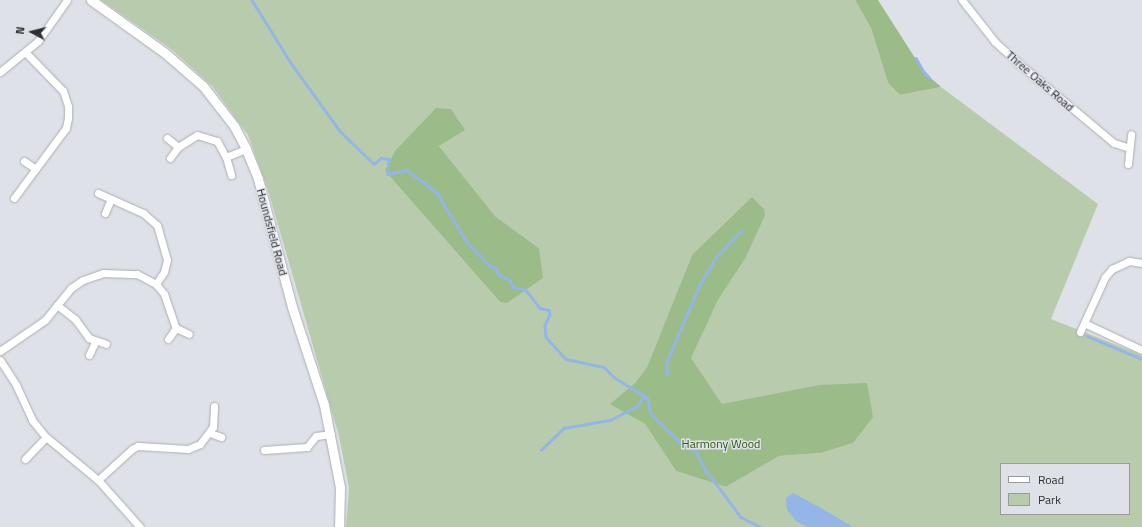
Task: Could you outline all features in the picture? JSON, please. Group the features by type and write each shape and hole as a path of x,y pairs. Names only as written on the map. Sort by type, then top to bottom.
{"street":[{"path":"0,72 26,53 52,24 67,0"},
{"name":"Houndsfield Road","path":"91,0 171,57 203,86 234,126 246,149 258,179 292,307 324,405 331,434 340,487 339,527"},
{"name":"Three Oaks Road","path":"962,0 995,42 1017,62 1114,143 1129,148"},
{"path":"14,198 66,128 68,106 62,91 26,53"},
{"path":"1128,164 1131,134"},
{"path":"170,158 178,147 189,139 203,135 217,141 226,157 231,175"},
{"path":"167,138 178,147"},
{"path":"226,157 246,149"},
{"path":"24,161 36,169"},
{"path":"98,193 143,213 157,225 167,260 164,272 156,284"},
{"path":"105,213 112,199"},
{"path":"1080,332 1105,277 1112,269 1129,261 1142,263"},
{"path":"0,351 45,320 71,288 83,280 103,273 137,274 156,284 164,294 176,328 189,334"},
{"path":"57,305 95,342 106,344"},
{"path":"1084,323 1142,350"},
{"path":"168,339 176,328"},
{"path":"88,355 95,342"},
{"path":"0,360 16,385 32,420 46,437 98,480 140,527"},
{"path":"98,480 132,448 148,445 188,449 200,444 210,433 214,423 214,406"},
{"path":"210,433 221,437"},
{"path":"264,450 307,447 316,436 331,434"},
{"path":"25,459 46,437"}],"green space":[{"path":"101,0 855,0 871,28 888,83 900,95 941,87 1098,204 1051,319 1142,355 1142,527 346,527 349,488 339,436 268,190 248,135 212,86 171,49","holes":["464,130 439,146 496,217 539,248 500,302 385,171","692,255 745,259 718,300 690,358 722,404 764,398 820,453 779,456 726,487 676,471 645,424 611,404 635,383 647,367"]},
{"path":"855,0 878,0 924,72 941,87 900,95 888,83 871,28"},
{"path":"436,108 451,109 465,130 439,146 496,217 539,248 543,278 507,303 500,302 385,171 395,151"},
{"name":"Harmony Wood","path":"752,197 764,209 765,215 745,259 718,300 691,358 722,404 819,385 867,383 873,417 853,443 820,453 779,456 726,487 676,471 645,424 610,404 635,383 647,367 692,255"}],"water":[{"path":"793,493 853,527 807,527 796,521 787,510 786,498"}],"waterway":[{"path":"252,0 291,63 340,131 374,164 381,158 389,159 388,174 407,170 437,193 467,242 490,266 496,268 499,275 509,279 513,287 526,290 540,308 549,310 550,315 545,325 546,337 566,359 604,367 614,377 647,398"},
{"path":"916,58 923,70"},
{"path":"924,72 929,77"},
{"path":"667,374 666,363 698,288 715,258 741,231"},
{"path":"1087,336 1142,359"},
{"path":"541,450 564,428 610,420 637,406 644,396"},
{"path":"648,399 651,414 679,441 697,453 705,469 741,517 761,527"}]}
